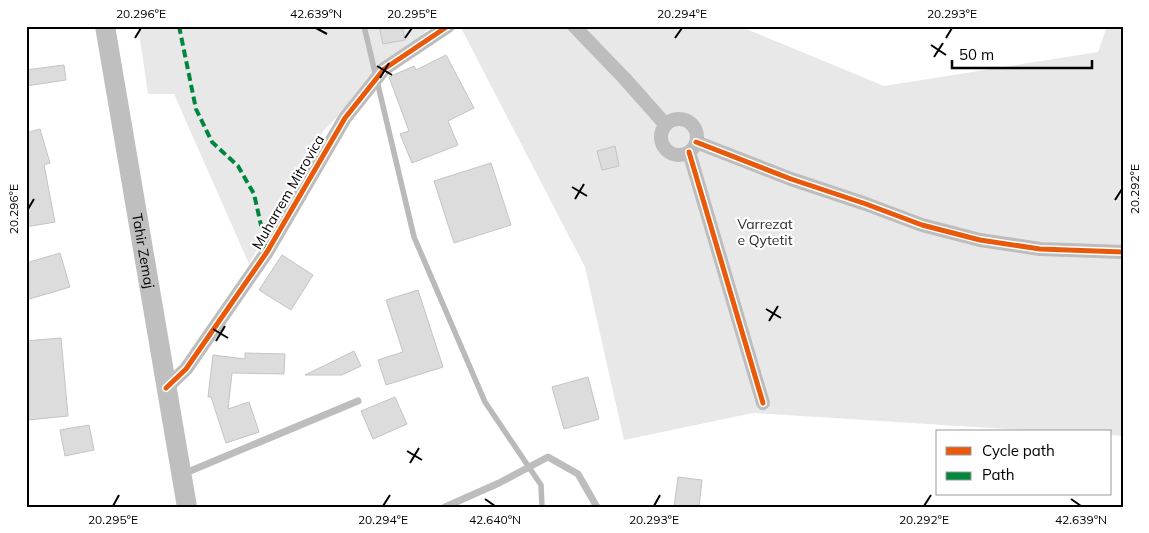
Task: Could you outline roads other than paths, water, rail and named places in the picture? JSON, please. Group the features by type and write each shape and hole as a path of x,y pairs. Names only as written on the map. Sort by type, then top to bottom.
{"main road":[{"name":"Tahir Zemaj","path":"105,26 187,507"}],"street":[{"name":"Muharrem Mitrovica","path":"166,388 186,369 267,252 345,118 384,69 448,26"},
{"path":"574,26 665,124"},
{"path":"763,403 693,147 696,130 688,120 676,118 665,124 660,135 663,147 667,151 678,155 693,147 866,204 922,225 980,240 1040,249 1123,252"}],"lane":[{"path":"182,475 358,401"},
{"path":"445,507 548,458 578,474 597,507"}],"waterway":[{"path":"364,26 414,237 485,402 541,485 542,507"}],"park label":[{"name":"Varrezat e Qytetit","path":"765,232"}]}
